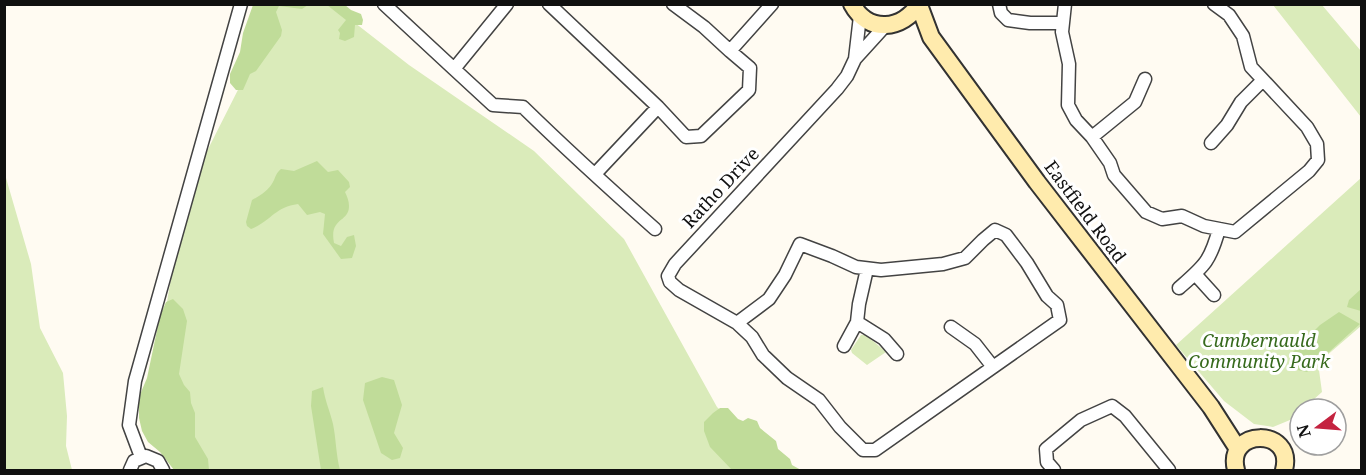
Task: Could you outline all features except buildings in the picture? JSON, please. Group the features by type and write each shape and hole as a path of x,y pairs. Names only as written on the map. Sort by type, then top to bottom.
{"street":[{"path":"141,457 129,425 135,381 241,4"},
{"path":"384,4 493,105 523,107 570,153 655,229"},
{"path":"454,69 507,4"},
{"path":"549,4 686,137 701,136 749,90 750,68 704,27 672,4"},
{"path":"729,51 772,4"},
{"path":"999,4 1001,13 1008,20 1063,23"},
{"path":"1065,4 1063,39 1069,64 1068,105 1110,163 1114,175 1146,212 1162,219 1182,216 1204,226 1235,232 1309,171 1318,160 1317,144 1307,127 1251,67 1243,36 1229,15 1214,4"},
{"path":"891,25 906,20 919,5"},
{"name":"Eastfield Road","path":"919,5 931,38 1037,183 1211,407 1238,449"},
{"path":"856,10 876,24 891,25 931,38"},
{"name":"Ratho Drive","path":"855,59 856,10"},
{"name":"Ratho Drive","path":"737,323 769,299 785,275 800,244 856,267 880,270 943,264 965,258 996,230 1006,235 1047,296 1057,305 1060,320 869,452 863,450 819,400 787,378 764,355 752,336 737,323 678,290 670,282 668,276 675,264 837,89 855,59 891,25"},
{"path":"1092,137 1135,102 1145,79"},
{"path":"1211,143 1227,125 1241,102 1263,80"},
{"path":"595,174 657,107"},
{"path":"1179,288 1205,265 1215,245 1219,229"},
{"path":"844,346 857,322 867,269"},
{"path":"1195,274 1214,295"},
{"path":"857,322 884,339 897,354"},
{"path":"951,327 975,344 993,367"},
{"path":"1054,471 1047,462 1046,449 1081,420 1112,406 1125,416 1168,471"},
{"name":"Eastfield Road","path":"1211,407 1252,438 1259,437 1274,441 1280,446 1285,457 1284,471"},
{"path":"1236,471 1235,459 1238,449 1252,438"},
{"path":"130,471 134,461 141,457 154,458 163,471"}],"green space":[{"path":"253,5 308,5 302,9 279,6 276,12 282,30 281,36 256,71 250,74 243,90 236,90 230,83 230,74 240,52 243,33"},
{"path":"271,5 332,5 409,65 534,151 624,239 717,407 781,470 194,470 148,415 172,272 202,161 247,72"},
{"path":"327,5 345,5 361,14 362,25 355,25 354,37 345,41 339,39 338,30 346,20"},
{"path":"1273,5 1322,5 1361,51 1361,117"},
{"path":"317,161 328,172 338,170 349,182 350,187 345,192 349,202 348,211 337,224 333,235 334,243 341,246 347,237 354,235 356,246 352,258 341,259 323,234 325,214 320,212 307,215 298,204 278,211 251,229 247,226 252,200 269,188 279,170 294,171"},
{"path":"4,171 31,264 40,328 63,373 67,416 66,446 72,470 5,470"},
{"name":"Cumbernauld Community Park","path":"1361,178 1361,326 1318,363 1322,392 1316,397 1288,397 1288,421 1273,427 1254,424 1224,401 1176,345"},
{"path":"1361,289 1361,311 1347,307 1349,300"},
{"path":"173,299 183,309 187,321 179,374 190,392 195,413 195,437 208,459 209,470 174,470 160,452 148,442 139,418 139,397 147,378 160,316 166,302"},
{"path":"1339,312 1360,324 1307,372 1298,370 1289,356 1320,325"},
{"path":"861,335 866,335 886,352 867,365 851,350"},
{"path":"382,377 394,380 402,405 394,433 403,448 400,458 392,460 381,453 363,400 365,383"},
{"path":"323,387 333,424 340,470 321,470 311,406 312,391"},
{"path":"720,408 728,408 743,421 748,418 757,421 760,428 776,441 778,449 790,459 792,465 801,470 732,470 710,447 704,431 704,422"}]}
